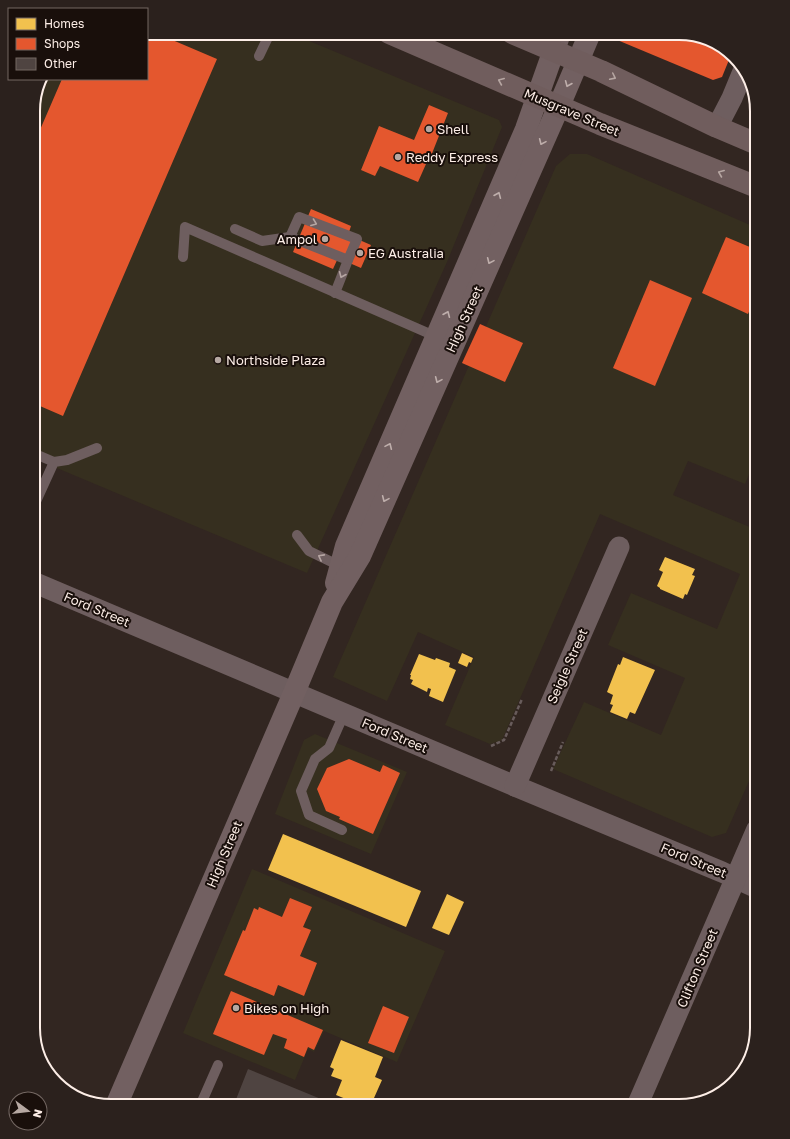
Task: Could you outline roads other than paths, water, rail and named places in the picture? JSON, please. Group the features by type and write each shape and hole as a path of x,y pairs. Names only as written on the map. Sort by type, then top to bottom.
{"main road":[{"name":"Musgrave Street","path":"405,40 638,140 750,184"},
{"path":"547,40 557,42 578,61 717,127 750,141"},
{"name":"High Street","path":"346,568 360,556 587,40"},
{"name":"High Street","path":"119,1099 332,602 346,568 346,546 526,129 557,42"}],"street":[{"path":"717,127 741,77"},
{"name":"Seigle Street","path":"514,786 619,546"},
{"name":"Ford Street","path":"40,585 750,885"},
{"name":"Clifton Street","path":"640,1099 750,845"}],"lane":[{"path":"259,56 267,40"},
{"path":"290,237 299,217 357,239 335,293"},
{"path":"182,257 186,227 437,337"},
{"path":"238,251 235,229 262,241 290,237 348,260"},
{"path":"40,456 54,462 68,460 97,448"},
{"path":"40,493 54,462"},
{"path":"298,535 309,551 346,568"},
{"path":"342,830 309,815 301,791 315,759 329,748 344,714"},
{"path":"203,1099 218,1065"}],"place":[{"name":"Shell","path":"429,129"},
{"name":"Reddy Express","path":"398,157"},
{"name":"Ampol","path":"325,239"},
{"name":"EG Australia","path":"360,253"},
{"name":"Northside Plaza","path":"218,360"},
{"name":"Bikes on High","path":"236,1008"}]}
